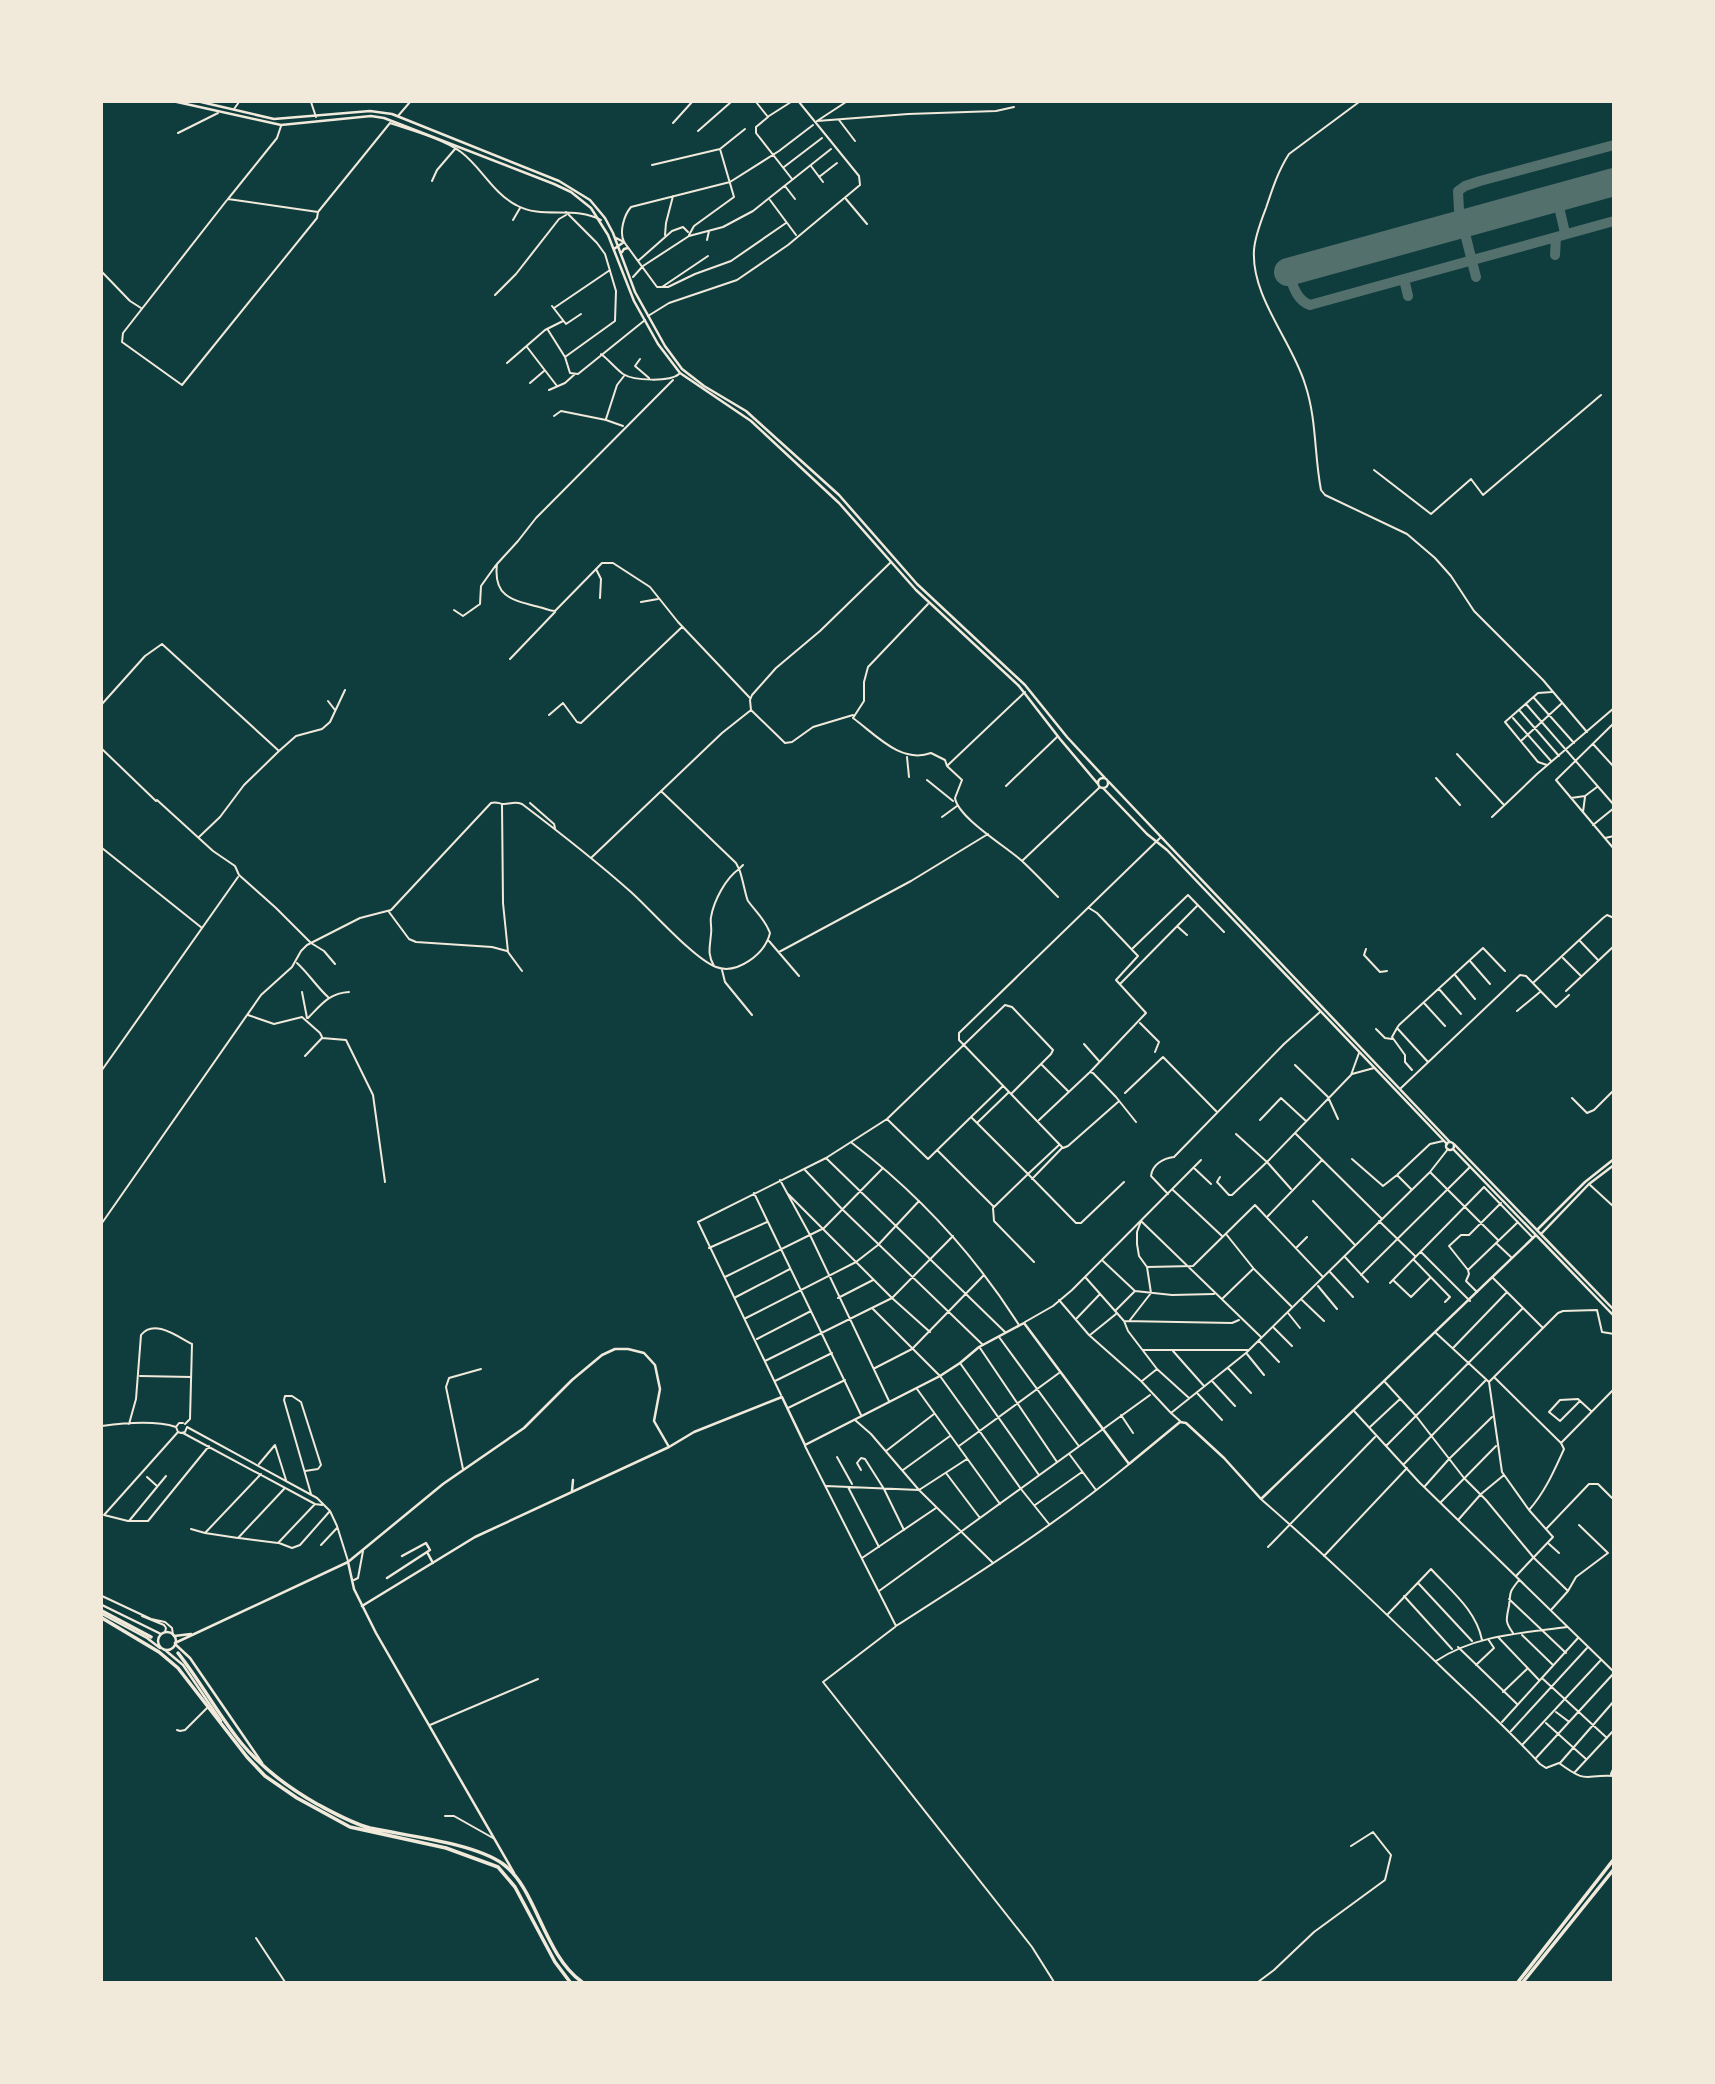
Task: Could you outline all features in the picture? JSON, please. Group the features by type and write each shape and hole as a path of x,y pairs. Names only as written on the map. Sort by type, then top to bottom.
{"highway":[{"path":"102,1614 151,1637"},
{"path":"102,1614 170,1661 265,1776 341,1823 361,1830 446,1848 498,1867 515,1887 555,1962 570,1983"},
{"path":"178,1653 242,1744 265,1768 305,1797 369,1828 436,1841 486,1855 503,1864 516,1878 556,1953 570,1973 582,1983"},
{"path":"1520,1983 1614,1859"},
{"path":"1520,1983 1614,1869"}],"main road":[{"path":"177,102 281,125 371,116 393,120 554,184 582,200 601,220 634,301 658,344 680,373 691,383 751,421 839,503 929,602 1025,692 1057,736 1100,786 1158,840 1452,1148 1537,1230 1614,1310"},
{"path":"201,102 274,119 370,111 398,116 580,192 599,209 622,248"},
{"path":"615,238 624,242 622,256 632,286 665,346 682,369 746,411 838,495 917,584 1025,685 1158,840 1359,1052 1400,1088 1486,1186 1614,1316"},
{"path":"614,249 622,248"},
{"path":"1100,786 1100,779 1105,778"},
{"path":"1100,786 1108,782"},
{"path":"1537,1230 1585,1182 1614,1159"},
{"path":"1541,1234 1589,1184 1614,1165"},
{"path":"362,1606 475,1537 669,1447 694,1432 782,1397 805,1445 940,1376 981,1346 1024,1323 1129,1464 1181,1422 1186,1423 1261,1499 1534,1237"},
{"path":"165,1650 172,1649 175,1644 197,1632 348,1562 443,1484 524,1429 572,1380 601,1355 615,1349 644,1353 655,1365 660,1389 654,1421 669,1447"},
{"path":"572,1491 573,1480"},
{"path":"387,1578 430,1550 426,1543 402,1556"},
{"path":"427,1552 433,1563"},
{"path":"348,1562 354,1589 362,1606 516,1878"},
{"path":"102,1605 163,1633 174,1636 197,1632"},
{"path":"102,1614 147,1638 183,1665 232,1739"},
{"path":"160,1648 158,1640 163,1633"},
{"path":"174,1636 175,1644 190,1658 265,1768"}],"street":[{"path":"234,110 239,102"},
{"path":"310,102 316,117"},
{"path":"398,116 410,102"},
{"path":"673,123 692,102"},
{"path":"698,131 732,102"},
{"path":"756,102 768,117"},
{"path":"791,102 768,117 755,130 792,180"},
{"path":"550,390 565,383 648,316 669,303 737,280 788,244 860,185 860,178 799,102"},
{"path":"816,121 846,102"},
{"path":"1359,102 1289,155 1282,164 1254,248 1255,265 1265,298 1307,390 1316,431 1321,490 1325,495 1419,542 1451,576 1474,611 1553,692 1587,732"},
{"path":"816,121 996,111 1014,107"},
{"path":"178,133 220,112"},
{"path":"839,120 855,141"},
{"path":"281,125 277,138 123,333 122,342 182,385 272,277 317,218 318,212 390,123 456,149 505,197 520,207 535,212 583,212 601,220"},
{"path":"786,223 731,261 668,287 657,287 638,261 622,248 622,232 629,209 730,182 813,125"},
{"path":"652,165 720,149 745,129"},
{"path":"783,167 822,138"},
{"path":"432,181 437,170 456,149"},
{"path":"633,277 689,234 694,226 734,198 720,149"},
{"path":"689,234 732,223 770,199 831,149"},
{"path":"819,177 837,163"},
{"path":"811,165 823,182"},
{"path":"785,186 795,199"},
{"path":"665,236 673,196"},
{"path":"845,198 867,225"},
{"path":"228,199 318,212"},
{"path":"770,199 797,235"},
{"path":"513,220 520,207"},
{"path":"565,357 613,323 617,290 604,251 566,213"},
{"path":"495,295 516,274 566,213"},
{"path":"638,261 665,236 678,228 686,229 689,234"},
{"path":"707,240 708,230"},
{"path":"661,288 708,256"},
{"path":"582,314 568,324 553,307 610,270"},
{"path":"102,272 130,301 142,309"},
{"path":"617,290 623,285"},
{"path":"611,309 616,302"},
{"path":"506,363 547,329 563,321"},
{"path":"547,329 565,357 570,373 575,374"},
{"path":"526,346 557,386"},
{"path":"601,354 624,375 673,380"},
{"path":"640,359 635,366 650,379"},
{"path":"530,383 545,370"},
{"path":"454,610 463,616 480,604 481,586 536,518 680,373"},
{"path":"606,420 617,385 624,375"},
{"path":"1374,470 1431,514 1471,480 1483,495 1601,395"},
{"path":"554,416 561,411 606,420 625,427"},
{"path":"750,698 776,668 820,631 892,562"},
{"path":"510,659 602,563 613,563 650,587 683,627 750,698 751,710 785,743 792,742 813,727 854,715 864,701 864,682 868,667 929,602"},
{"path":"497,564 497,584 503,592 512,599 555,611"},
{"path":"596,569 601,579 600,598"},
{"path":"641,602 659,598"},
{"path":"549,715 563,704 577,722 581,723 683,627"},
{"path":"102,704 145,656 162,643 279,751"},
{"path":"198,837 220,817 244,785 296,736 322,729 330,722 345,690"},
{"path":"947,766 1025,692"},
{"path":"1547,765 1538,762 1505,722 1540,692 1553,692"},
{"path":"1534,697 1574,743"},
{"path":"328,701 336,711"},
{"path":"1521,741 1562,703"},
{"path":"1526,704 1614,806 1593,825"},
{"path":"1492,817 1547,765 1614,708"},
{"path":"591,858 722,733 751,710"},
{"path":"1519,710 1559,756"},
{"path":"854,715 853,718 907,756 909,776"},
{"path":"1512,716 1552,762"},
{"path":"1614,723 1556,780 1614,849"},
{"path":"1006,786 1057,736"},
{"path":"1592,743 1614,766"},
{"path":"102,749 156,801 235,866 239,876 311,943 324,951 335,964"},
{"path":"102,756 105,752"},
{"path":"907,756 936,754 945,760 947,766 962,780 954,800"},
{"path":"1457,754 1504,805"},
{"path":"1436,778 1460,804"},
{"path":"927,780 954,800 957,806 1022,861 1058,897"},
{"path":"1022,861 1100,786"},
{"path":"1571,798 1585,796 1598,786"},
{"path":"102,1223 247,1014 265,990 296,962 301,951 311,943 363,917 389,912 490,804 519,803 555,829 591,858 705,962 722,969 730,969 747,962 768,941 770,933 746,896 745,884 736,863 661,791"},
{"path":"1583,813 1585,796"},
{"path":"530,803 554,824 555,829"},
{"path":"502,804 503,903 509,952 522,971"},
{"path":"942,817 957,806"},
{"path":"779,952 911,881 989,834"},
{"path":"1604,838 1614,836"},
{"path":"1063,1148 959,1040 959,1033 1158,840"},
{"path":"102,848 202,928"},
{"path":"715,967 708,952 710,919 729,878 743,866"},
{"path":"102,1070 239,876"},
{"path":"1132,949 1188,895 1224,932"},
{"path":"1119,985 1198,906"},
{"path":"1038,1121 1140,1022 1146,1013 1116,980 1138,956 1097,913 1088,908"},
{"path":"389,912 409,939 416,943 492,947 509,952"},
{"path":"1533,983 1605,916 1614,918"},
{"path":"1177,926 1187,935"},
{"path":"1579,940 1598,960"},
{"path":"768,941 799,976"},
{"path":"1566,991 1614,946"},
{"path":"1366,948 1364,955 1380,972 1387,971"},
{"path":"1412,1070 1393,1039 1397,1028 1483,948 1506,971"},
{"path":"1562,957 1581,976"},
{"path":"1469,961 1490,984"},
{"path":"296,962 310,975 316,987 328,997"},
{"path":"722,969 725,982 752,1015"},
{"path":"1454,974 1475,999"},
{"path":"1400,1088 1516,977 1524,975 1556,1007 1569,995"},
{"path":"1438,989 1461,1014"},
{"path":"1517,1011 1541,991"},
{"path":"302,992 307,1019"},
{"path":"307,1019 328,997 338,992 349,992"},
{"path":"1424,1002 1445,1026"},
{"path":"782,1397 698,1225 700,1219 805,1169 887,1119 963,1044 1003,1007 1009,1005 1053,1050 1042,1064 977,1123"},
{"path":"1168,1194 1151,1176 1152,1170 1164,1158 1174,1157 1284,1044 1321,1011"},
{"path":"247,1014 274,1024 297,1017 307,1019 323,1038"},
{"path":"1140,1022 1159,1042 1155,1052"},
{"path":"1397,1028 1428,1062"},
{"path":"1376,1029 1385,1038 1393,1039"},
{"path":"304,1056 323,1038"},
{"path":"323,1038 346,1041 371,1088 385,1182"},
{"path":"1084,1044 1100,1062"},
{"path":"1392,1049 1396,1045"},
{"path":"1351,1075 1359,1052"},
{"path":"1125,1093 1163,1057 1218,1113"},
{"path":"1401,1065 1405,1062"},
{"path":"1042,1064 1069,1092"},
{"path":"1295,1065 1328,1097 1338,1119"},
{"path":"1220,1177 1217,1181 1230,1195 1267,1162 1351,1075 1376,1067"},
{"path":"1090,1072 1136,1122"},
{"path":"887,1119 928,1159 1004,1085"},
{"path":"1572,1098 1587,1113 1594,1110 1614,1090"},
{"path":"1260,1120 1282,1098 1306,1121"},
{"path":"1032,1179 1063,1148 1118,1102"},
{"path":"971,1117 1078,1224 1124,1182"},
{"path":"1295,1133 1323,1159 1450,1297 1445,1302"},
{"path":"1236,1134 1267,1162 1292,1190"},
{"path":"852,1142 920,1200 953,1235 985,1274 1019,1325"},
{"path":"1352,1159 1382,1186 1430,1144 1447,1142"},
{"path":"1034,1262 994,1221 993,1207 1059,1144"},
{"path":"1171,1413 1274,1328 1452,1148"},
{"path":"937,1150 993,1207"},
{"path":"826,1157 1005,1333"},
{"path":"1267,1217 1323,1159"},
{"path":"1024,1323 1059,1300 1086,1277 1201,1160"},
{"path":"724,1277 824,1228 884,1167"},
{"path":"1361,1275 1471,1167"},
{"path":"1193,1168 1211,1184"},
{"path":"805,1169 981,1346 1058,1463"},
{"path":"1430,1172 1513,1258"},
{"path":"1397,1175 1412,1190"},
{"path":"780,1180 810,1235 890,1402"},
{"path":"1589,1184 1614,1206"},
{"path":"1390,1283 1486,1186 1534,1237"},
{"path":"1172,1189 1241,1250 1254,1269 1293,1308"},
{"path":"786,1192 892,1298 930,1332"},
{"path":"754,1193 862,1416"},
{"path":"745,1319 856,1262 878,1245 920,1200"},
{"path":"1313,1201 1356,1245"},
{"path":"1477,1293 1466,1281 1468,1270 1449,1246 1461,1235 1469,1235 1501,1203"},
{"path":"1147,1267 1193,1266 1255,1205 1323,1277"},
{"path":"709,1248 768,1221"},
{"path":"1130,1320 1151,1293 1147,1267 1139,1256 1137,1244 1141,1221"},
{"path":"1141,1221 1279,1362"},
{"path":"1468,1270 1518,1222"},
{"path":"765,1361 892,1298 953,1235"},
{"path":"1296,1248 1307,1237"},
{"path":"1420,1251 1470,1301"},
{"path":"1344,1256 1368,1282"},
{"path":"1102,1260 1135,1291 1214,1294"},
{"path":"735,1298 791,1269"},
{"path":"1221,1300 1254,1269"},
{"path":"1330,1271 1353,1297"},
{"path":"874,1369 912,1349 985,1274"},
{"path":"1086,1277 1124,1321 1128,1331 1157,1368 1189,1399"},
{"path":"1393,1279 1411,1297 1430,1278"},
{"path":"1493,1278 1542,1328"},
{"path":"838,1298 874,1280"},
{"path":"1317,1284 1337,1309"},
{"path":"1089,1335 1135,1291"},
{"path":"1453,1348 1507,1292"},
{"path":"1076,1320 1101,1293"},
{"path":"1302,1299 1324,1321"},
{"path":"1059,1300 1089,1335 1141,1381 1181,1422"},
{"path":"1386,1446 1523,1308"},
{"path":"873,1309 940,1376 1021,1489 1050,1524"},
{"path":"755,1340 811,1311"},
{"path":"1404,1465 1542,1328 1563,1311 1599,1311 1602,1332 1614,1334"},
{"path":"1288,1313 1300,1328"},
{"path":"1124,1321 1232,1323 1240,1320"},
{"path":"129,1424 136,1399 141,1335 148,1328 156,1327 192,1345 190,1419 183,1433"},
{"path":"1274,1328 1292,1346"},
{"path":"1436,1333 1488,1381 1504,1475 1553,1537 1508,1593 1505,1622 1514,1634"},
{"path":"998,1337 1079,1446"},
{"path":"1143,1350 1249,1350"},
{"path":"1173,1351 1205,1387"},
{"path":"775,1381 833,1353"},
{"path":"1246,1353 1264,1375"},
{"path":"960,1363 1040,1476"},
{"path":"1141,1381 1157,1368"},
{"path":"1228,1368 1251,1393"},
{"path":"464,1470 446,1387 449,1378 481,1369"},
{"path":"958,1446 1060,1372"},
{"path":"139,1376 191,1377"},
{"path":"1494,1377 1562,1443 1564,1449 1552,1476 1529,1510"},
{"path":"788,1409 845,1380"},
{"path":"1212,1381 1235,1406"},
{"path":"1385,1381 1416,1416 1464,1479 1481,1494 1534,1558 1568,1591"},
{"path":"916,1388 1000,1504"},
{"path":"1562,1443 1614,1389"},
{"path":"1197,1393 1222,1420"},
{"path":"878,1591 1151,1394"},
{"path":"304,1471 318,1469 321,1465 301,1402 292,1396 285,1396 285,1400 304,1471 311,1495"},
{"path":"1370,1427 1401,1399"},
{"path":"1580,1401 1560,1421 1549,1412 1560,1400 1578,1399 1592,1411"},
{"path":"1353,1410 1424,1487 1614,1672 1535,1759"},
{"path":"886,1451 935,1414"},
{"path":"1121,1414 1133,1433"},
{"path":"1424,1487 1493,1415"},
{"path":"855,1420 919,1490 994,1564"},
{"path":"176,1427 179,1423 186,1425 311,1495 330,1511 338,1527 348,1562"},
{"path":"102,1426 129,1424 176,1427"},
{"path":"176,1427 178,1432"},
{"path":"178,1432 315,1504 323,1505"},
{"path":"178,1432 103,1515 129,1521 148,1521 209,1446"},
{"path":"902,1471 951,1436"},
{"path":"1268,1547 1377,1436"},
{"path":"805,1445 896,1626"},
{"path":"257,1466 275,1446 286,1481"},
{"path":"1440,1503 1497,1446"},
{"path":"1069,1455 1096,1491"},
{"path":"837,1457 853,1486"},
{"path":"861,1470 857,1463 860,1458 865,1459 884,1489 904,1530"},
{"path":"825,1486 919,1490 967,1459"},
{"path":"1054,1983 1032,1947 823,1682 896,1626 994,1564 1129,1464"},
{"path":"1324,1556 1407,1468"},
{"path":"946,1472 981,1519"},
{"path":"1035,1505 1082,1472"},
{"path":"205,1533 261,1474"},
{"path":"1458,1520 1481,1494 1504,1475"},
{"path":"129,1521 166,1476"},
{"path":"146,1477 158,1487"},
{"path":"1546,1529 1588,1485 1598,1483 1612,1498"},
{"path":"848,1486 879,1547"},
{"path":"238,1538 286,1487"},
{"path":"1261,1499 1387,1614 1546,1768 1559,1763 1614,1701"},
{"path":"278,1543 315,1504"},
{"path":"862,1558 936,1507"},
{"path":"191,1529 278,1543 292,1548 300,1545 330,1511"},
{"path":"1550,1611 1568,1591 1576,1577 1608,1553 1579,1525"},
{"path":"321,1545 338,1527"},
{"path":"1549,1543 1559,1553"},
{"path":"353,1581 358,1578 363,1551"},
{"path":"1387,1614 1431,1569 1472,1613 1478,1622 1482,1640"},
{"path":"1418,1583 1472,1642"},
{"path":"102,1596 167,1623 174,1636"},
{"path":"1404,1596 1453,1649"},
{"path":"1509,1599 1566,1653"},
{"path":"138,1613 164,1625 166,1628 163,1633"},
{"path":"1435,1662 1453,1649 1472,1642 1567,1627"},
{"path":"1521,1633 1554,1666"},
{"path":"1498,1637 1527,1668 1607,1738"},
{"path":"1501,1722 1578,1638"},
{"path":"1475,1666 1494,1648 1488,1639"},
{"path":"1458,1647 1518,1705"},
{"path":"1510,1732 1588,1647"},
{"path":"1522,1745 1601,1660"},
{"path":"1503,1692 1527,1668"},
{"path":"429,1725 538,1679"},
{"path":"177,1730 185,1730 208,1707"},
{"path":"1555,1711 1569,1723"},
{"path":"1544,1722 1587,1759"},
{"path":"1574,1774 1613,1731"},
{"path":"1559,1763 1574,1774 1587,1779 1612,1775 1614,1767"},
{"path":"445,1816 454,1816 494,1839"},
{"path":"1258,1983 1314,1932 1385,1880 1391,1856 1373,1832 1351,1846"},
{"path":"256,1938 285,1983"}],"taxiway":[{"path":"1476,277 1459,210 1458,191 1480,181 1614,145"},
{"path":"1557,198 1565,233"},
{"path":"1288,272 1298,296 1310,305 1614,221"},
{"path":"1555,255 1556,237"},
{"path":"1404,279 1408,296"}],"runway":[{"path":"1288,272 1614,182"}]}
